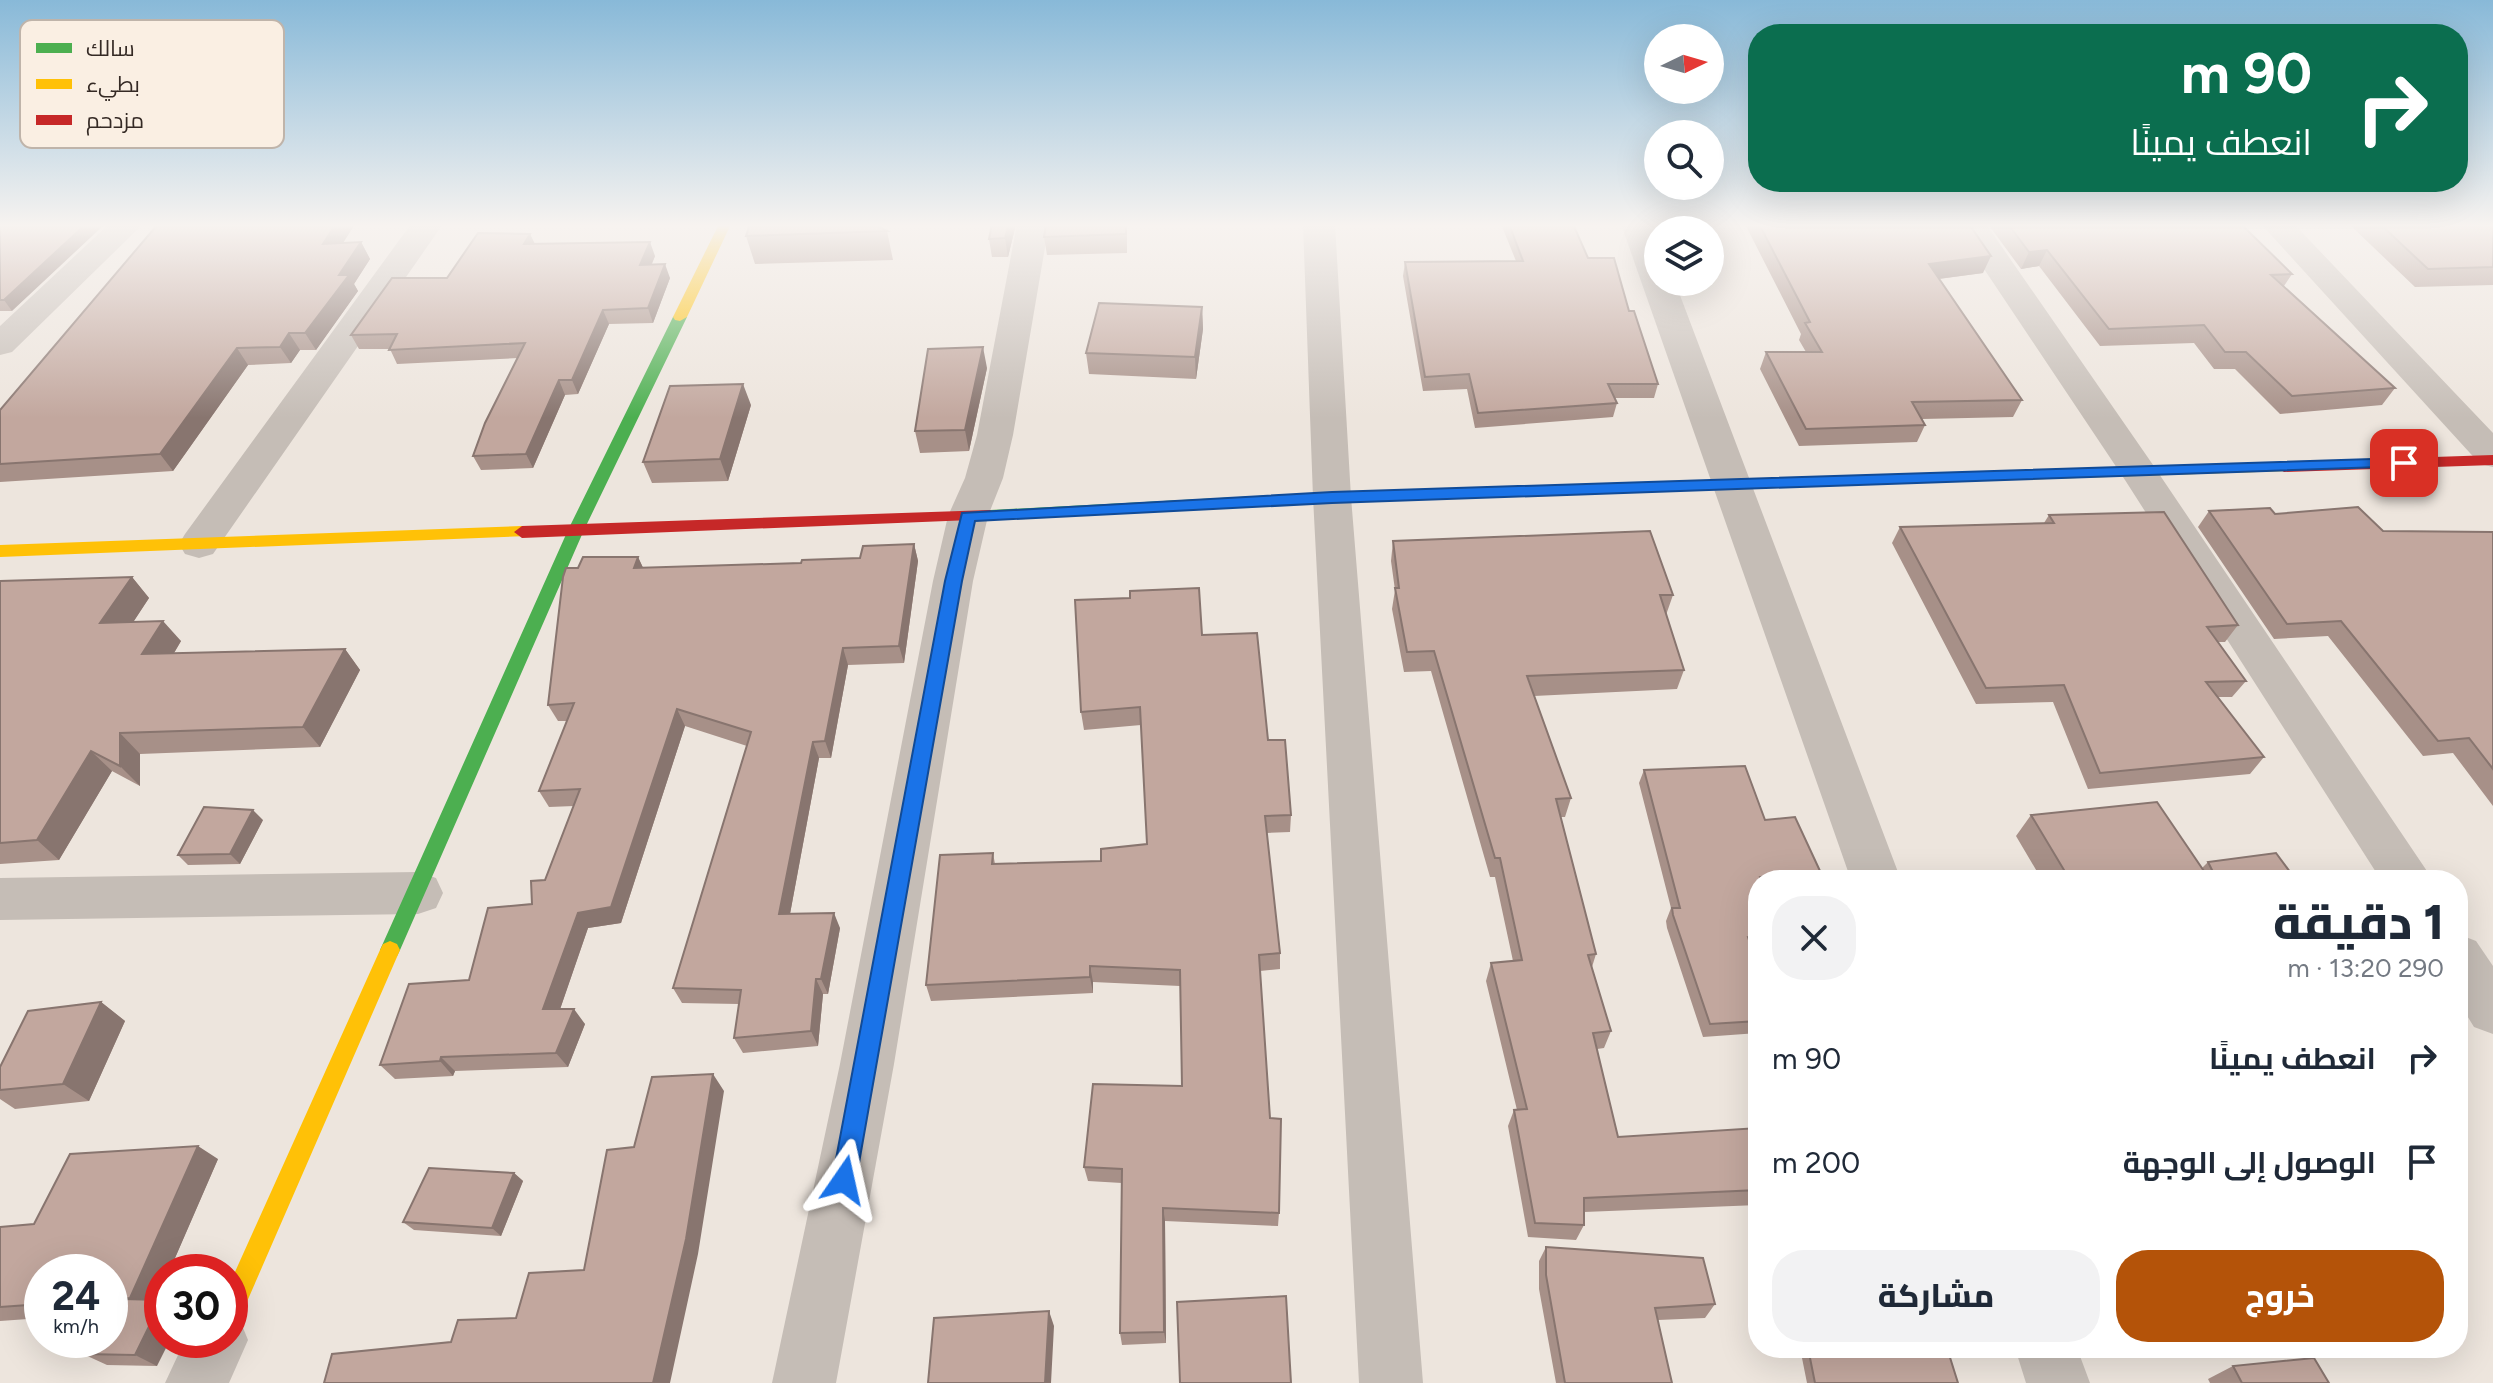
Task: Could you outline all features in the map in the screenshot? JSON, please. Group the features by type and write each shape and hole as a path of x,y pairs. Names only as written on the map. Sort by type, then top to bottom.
{"street":[{"path":"0,345 59,289"},
{"path":"199,544 381,289"},
{"path":"248,1271 418,893 576,530 694,289"},
{"path":"804,1383 867,1064 953,581 968,516 984,478 995,435 1021,289"},
{"path":"1322,289 1332,497 1391,1383"},
{"path":"2014,289 2401,870"},
{"path":"2337,289 2493,458"},
{"path":"1664,296 1872,870"},
{"path":"0,551 968,516 1332,497 1735,486 2493,458"},
{"path":"0,899 418,893"},
{"path":"2468,972 2493,1010"},
{"path":"197,1383 209,1358"},
{"path":"2049,1358 2058,1383"}],"building":[{"path":"0,289 16,289 4,300 0,300"},
{"path":"103,289 339,289 305,333 289,333 280,347 237,348 160,454 0,464 0,410"},
{"path":"384,289 656,289 648,308 603,310 572,380 559,380 526,454 473,456 485,423 525,343 389,350 397,334 351,335"},
{"path":"1410,289 1623,289 1629,311 1634,311 1658,384 1608,384 1617,403 1478,413 1469,374 1425,377"},
{"path":"1793,289 1946,289 2022,400 1912,402 1925,425 1806,429 1766,352 1822,352 1805,323 1810,322"},
{"path":"2077,289 2286,289 2395,388 2292,396 2246,352 2225,352 2204,325 2109,329"},
{"path":"1099,303 1202,307 1195,357 1086,353"},
{"path":"983,347 965,430 915,431 928,349"},
{"path":"743,384 720,459 643,462 670,386"},
{"path":"2358,507 2383,531 2493,532 2493,769 2469,738 2438,741 2341,621 2287,624 2209,511 2270,508 2275,514"},
{"path":"2164,512 2238,625 2207,627 2246,681 2206,682 2264,757 2100,773 2064,685 1986,688 1900,527 2054,523 2049,515"},
{"path":"1650,531 1673,595 1660,595 1684,670 1527,676 1571,798 1556,799 1596,954 1588,955 1611,1031 1593,1033 1618,1137 1748,1129 1748,1190 1584,1198 1584,1225 1535,1223 1514,1110 1527,1109 1491,963 1522,960 1500,858 1495,858 1434,651 1407,652 1395,588 1399,588 1393,541"},
{"path":"914,544 899,646 843,648 825,741 813,742 779,914 834,913 821,979 816,979 811,1031 734,1038 741,990 673,988 751,732 677,709 611,907 578,913 543,1009 574,1009 556,1053 441,1057 440,1061 380,1065 409,984 469,980 488,908 532,904 531,881 545,880 580,789 539,791 574,703 548,705 566,568 578,568 583,557 638,557 634,568 801,563 802,560 860,558 863,546"},
{"path":"132,577 100,623 163,621 142,654 345,649 303,727 120,733 120,766 91,751 37,840 0,843 0,581"},
{"path":"1199,588 1202,635 1257,633 1268,740 1285,740 1291,815 1265,816 1280,953 1259,955 1270,1118 1281,1119 1279,1213 1163,1208 1164,1332 1120,1333 1122,1169 1084,1167 1093,1084 1182,1086 1180,970 1090,966 1090,977 926,985 940,855 993,853 992,864 1101,861 1101,849 1147,844 1140,707 1081,712 1075,600 1130,598 1130,591"},
{"path":"1745,766 1765,820 1795,817 1820,870 1748,870 1748,1022 1710,1024 1673,915 1672,908 1680,908 1644,770"},
{"path":"2157,802 2203,870 2064,870 2031,815"},
{"path":"204,807 253,810 230,854 178,855"},
{"path":"2276,853 2289,870 2212,870 2208,862"},
{"path":"101,1002 63,1084 0,1090 0,1067 28,1011"},
{"path":"713,1074 686,1239 653,1383 324,1383 332,1354 451,1342 458,1320 516,1318 529,1273 584,1270 607,1150 634,1147 652,1077"},
{"path":"198,1146 150,1254 144,1254 144,1267 130,1298 128,1254 24,1254 24,1305 0,1307 0,1227 34,1224 70,1154"},
{"path":"429,1168 514,1173 492,1228 403,1222"},
{"path":"1546,1247 1703,1258 1715,1304 1655,1308 1672,1383 1565,1383 1546,1275"},
{"path":"1286,1296 1291,1383 1180,1383 1177,1302"},
{"path":"128,1299 144,1300 144,1337 135,1355 128,1355"},
{"path":"1049,1311 1045,1383 928,1383 934,1318"},
{"path":"1810,1358 1950,1358 1958,1383 1815,1383"},
{"path":"2314,1358 2329,1383 2242,1383 2233,1366"}],"traffic: fast":[{"path":"390,950 576,530 680,317"},
{"path":"990,515 1332,497 1619,488"}],"traffic: slow":[{"path":"680,317 694,289"},
{"path":"1619,488 2284,467"},
{"path":"0,551 522,532"},
{"path":"248,1270 390,950"}],"traffic: jam":[{"path":"2284,467 2493,460"},
{"path":"522,532 990,515"}],"route":[{"path":"844,1180 953,581 968,516 1332,497 2404,463"}]}
